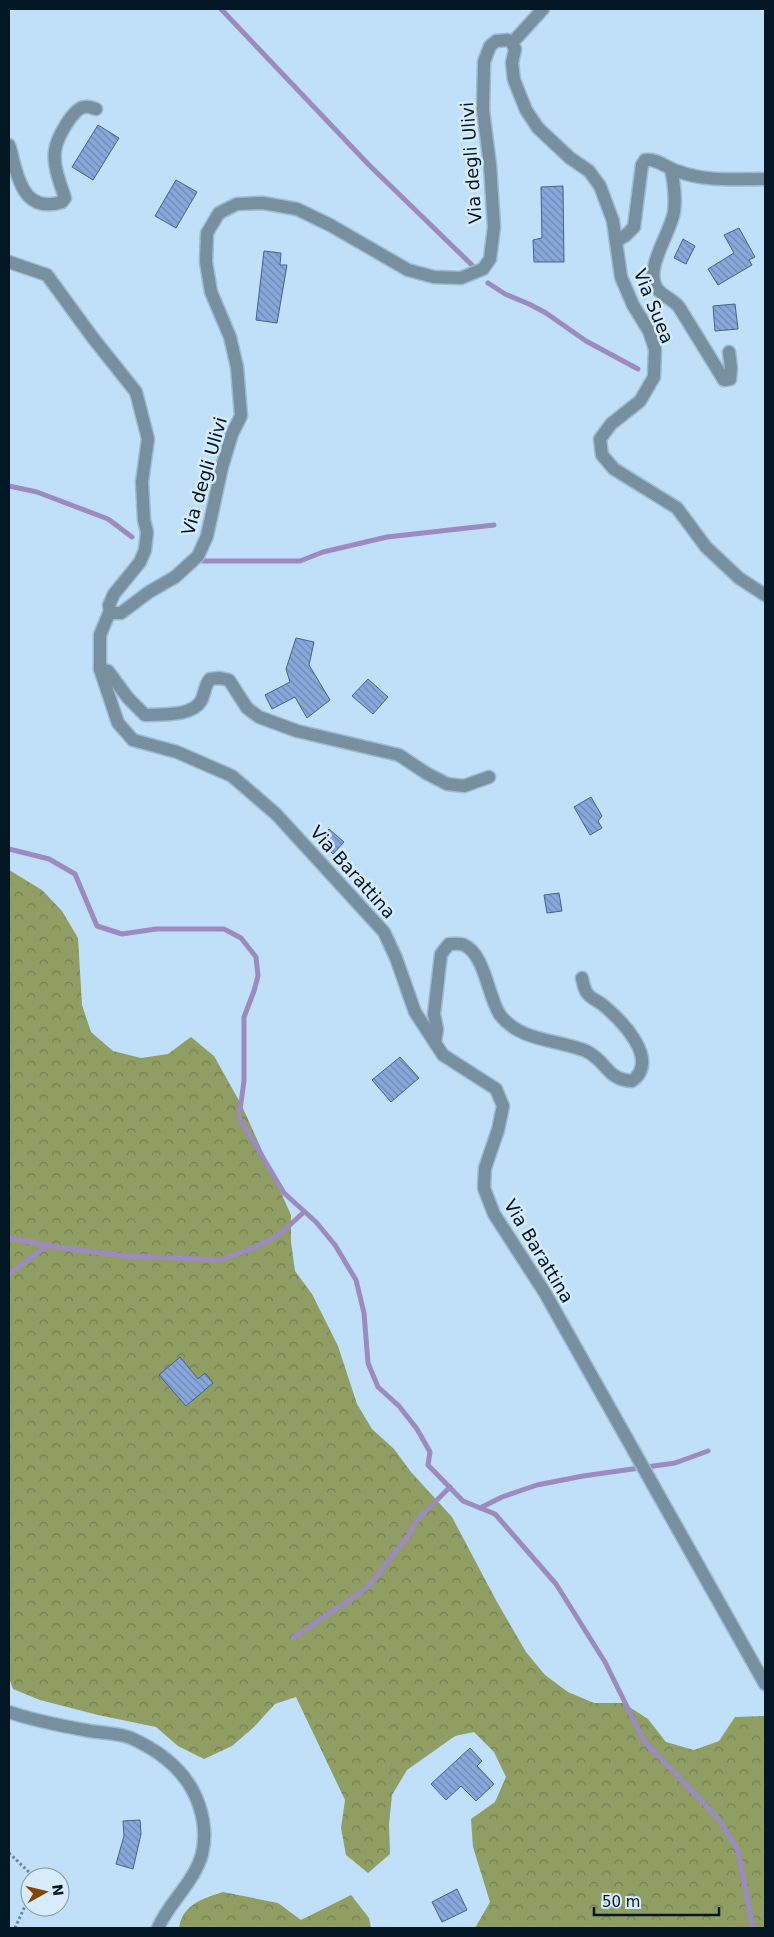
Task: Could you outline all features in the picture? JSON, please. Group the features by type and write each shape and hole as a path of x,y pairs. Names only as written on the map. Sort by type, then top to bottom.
{"street":[{"path":"512,43 543,9"},
{"name":"Via degli Ulivi","path":"110,611 114,613 121,612 149,592 175,577 198,556 207,536 222,466 232,434 241,416 237,367 230,337 211,292 206,262 207,233 219,213 237,204 263,203 297,209 330,225 408,270 434,277 461,278 483,269 490,258 494,227 490,165 483,110 484,62 490,46 496,41 508,40 512,43"},
{"name":"Via Suea","path":"512,43 515,49 512,63 514,80 526,110 538,128 570,158 589,171 600,186 613,221 621,277 633,305 649,331 655,349 654,376 640,401 627,409 611,424 600,439 602,455 614,469 677,508 706,547 739,578 765,595"},
{"path":"9,145 25,190 32,200 46,206 62,202 65,198 58,177 55,149 63,130 75,111 85,106 96,109"},
{"path":"616,241 626,236 634,227 640,180 645,160 654,160 671,169 698,178 765,179"},
{"path":"671,169 675,189 674,213 654,269 655,285 659,291 674,301 679,307 724,380 730,379 729,352"},
{"path":"9,262 48,275 93,338 136,392 148,439 142,482 144,520 147,532 145,550 140,562 114,594 109,605 110,611"},
{"name":"Via Barattina","path":"110,611 100,634 100,670 118,723 133,740 177,752 232,776 276,814 384,932 396,958 415,1012 443,1055 496,1089 503,1106 498,1130 485,1168 484,1188 494,1214 550,1302 765,1684"},
{"path":"100,670 108,671 128,698 145,715 178,713 196,708 203,699 206,684 210,679 220,678 229,680 247,708 259,717 297,731 398,755 447,784 464,786 489,777"},
{"path":"435,1042 437,1029 434,1014 441,954 449,944 463,945 474,952 499,1013 510,1026 525,1035 571,1045 596,1056 614,1076 623,1081 632,1082 640,1076 643,1064 637,1044 623,1023 587,993 582,978"},
{"path":"9,1712 30,1719 129,1738 160,1754 177,1767 194,1789 202,1813 203,1852 197,1868 176,1901 163,1916 158,1928"},
{"path":"166,1928 168,1911"}],"path":[{"path":"9,1853 24,1867"}],"green space":[{"path":"9,870 42,890 62,911 78,938 82,1005 91,1032 113,1051 141,1058 168,1054 191,1037 214,1056 242,1106 291,1215 291,1242 295,1271 312,1294 338,1346 357,1404 372,1429 394,1449 411,1472 452,1517 526,1652 545,1675 568,1692 594,1703 623,1703 648,1719 666,1742 694,1750 719,1741 735,1717 764,1716 765,1928 475,1928 490,1902 473,1847 471,1819 495,1802 506,1777 494,1752 474,1732 455,1736 407,1770 392,1795 389,1824 390,1854 368,1873 346,1855 341,1828 345,1800 296,1697 275,1704 254,1727 232,1746 204,1759 178,1746 156,1727 40,1700 13,1689 9,1678"},
{"path":"223,1892 278,1903 301,1920 351,1895 369,1918 371,1928 179,1928 181,1920 189,1908 201,1900"}],"building":[{"path":"98,125 119,138 93,180 72,167"},
{"path":"176,180 197,192 176,228 155,216"},
{"path":"563,186 564,262 534,262 533,240 542,238 541,187"},
{"path":"739,228 755,257 749,260 752,265 718,285 708,269 734,253 724,235"},
{"path":"683,239 695,246 686,264 674,258"},
{"path":"264,251 281,253 280,265 287,265 277,323 256,320"},
{"path":"735,304 738,329 715,331 713,306"},
{"path":"296,638 314,642 309,665 330,700 307,718 295,697 272,709 265,695 290,682 286,669"},
{"path":"368,679 388,697 373,714 352,696"},
{"path":"591,797 602,816 598,821 602,828 590,835 574,807"},
{"path":"329,829 344,842 333,854 318,840"},
{"path":"559,893 562,911 547,913 544,895"},
{"path":"400,1057 419,1078 391,1102 372,1080"},
{"path":"180,1357 198,1379 205,1373 213,1383 186,1406 159,1375"},
{"path":"470,1748 482,1761 477,1766 494,1784 476,1801 461,1786 446,1800 431,1784"},
{"path":"140,1820 141,1834 133,1869 116,1864 124,1836 123,1821"},
{"path":"457,1889 467,1910 442,1922 432,1902"}],"waterway":[{"path":"221,9 369,165 474,267"},
{"path":"488,283 505,294 546,313 586,341 638,369"},
{"path":"9,486 37,492 108,519 132,537"},
{"path":"203,561 300,561 323,552 387,537 494,525"},
{"path":"9,849 49,859 75,874 97,926 122,934 156,929 224,929 241,938 256,957 258,976 244,1017 244,1081 239,1117 284,1193 316,1222 335,1245 356,1280 364,1313 368,1363 378,1387 399,1406 417,1429 430,1452 428,1465 463,1501 495,1514 556,1584 605,1662 644,1741 717,1817 738,1850 753,1928"},
{"path":"9,1238 56,1247 125,1256 221,1260 256,1247 280,1234 304,1212"},
{"path":"9,1274 48,1245"},
{"path":"480,1508 502,1497 537,1485 583,1476 675,1463 708,1451"},
{"path":"293,1638 367,1588 406,1539 418,1519 450,1487"}]}
